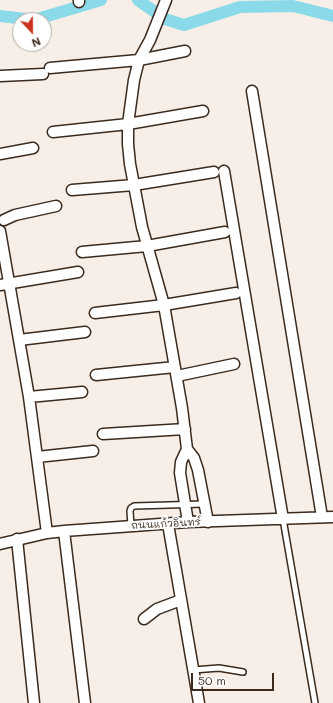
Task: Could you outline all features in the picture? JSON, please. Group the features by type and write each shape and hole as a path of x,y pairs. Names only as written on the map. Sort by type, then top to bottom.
{"street":[{"path":"166,0 150,40 139,60 134,80 128,124 129,151 134,185 147,246 164,305 176,371 187,449 180,473 188,522"},
{"path":"0,76 139,60 185,51"},
{"path":"252,91 322,517"},
{"path":"52,132 128,124 203,111"},
{"path":"0,154 33,148"},
{"path":"72,190 134,185 219,172 283,519"},
{"path":"46,533 29,397 5,284 0,231 5,225 2,218 56,206"},
{"path":"82,252 147,246 225,232"},
{"path":"5,284 78,272"},
{"path":"95,314 164,305 236,293"},
{"path":"18,340 85,332"},
{"path":"96,375 176,371 234,364"},
{"path":"29,397 82,392"},
{"path":"103,434 185,429"},
{"path":"187,449 194,458 198,470 208,522"},
{"path":"37,457 93,451"},
{"name":"ถนนแก้วอินทร์","path":"0,544 46,533 64,531 188,522 333,517"},
{"path":"168,524 199,703"},
{"path":"64,531 85,703"},
{"path":"17,539 34,703"},
{"path":"144,619 157,609 181,600"}],"lane":[{"path":"131,526 130,511 134,506 204,504"},
{"path":"283,519 315,703"},
{"path":"194,670 219,668 243,672"}],"waterway":[{"path":"0,16 34,20 101,0"},
{"path":"138,0 165,19 184,25 240,7 293,6 333,16"}]}
